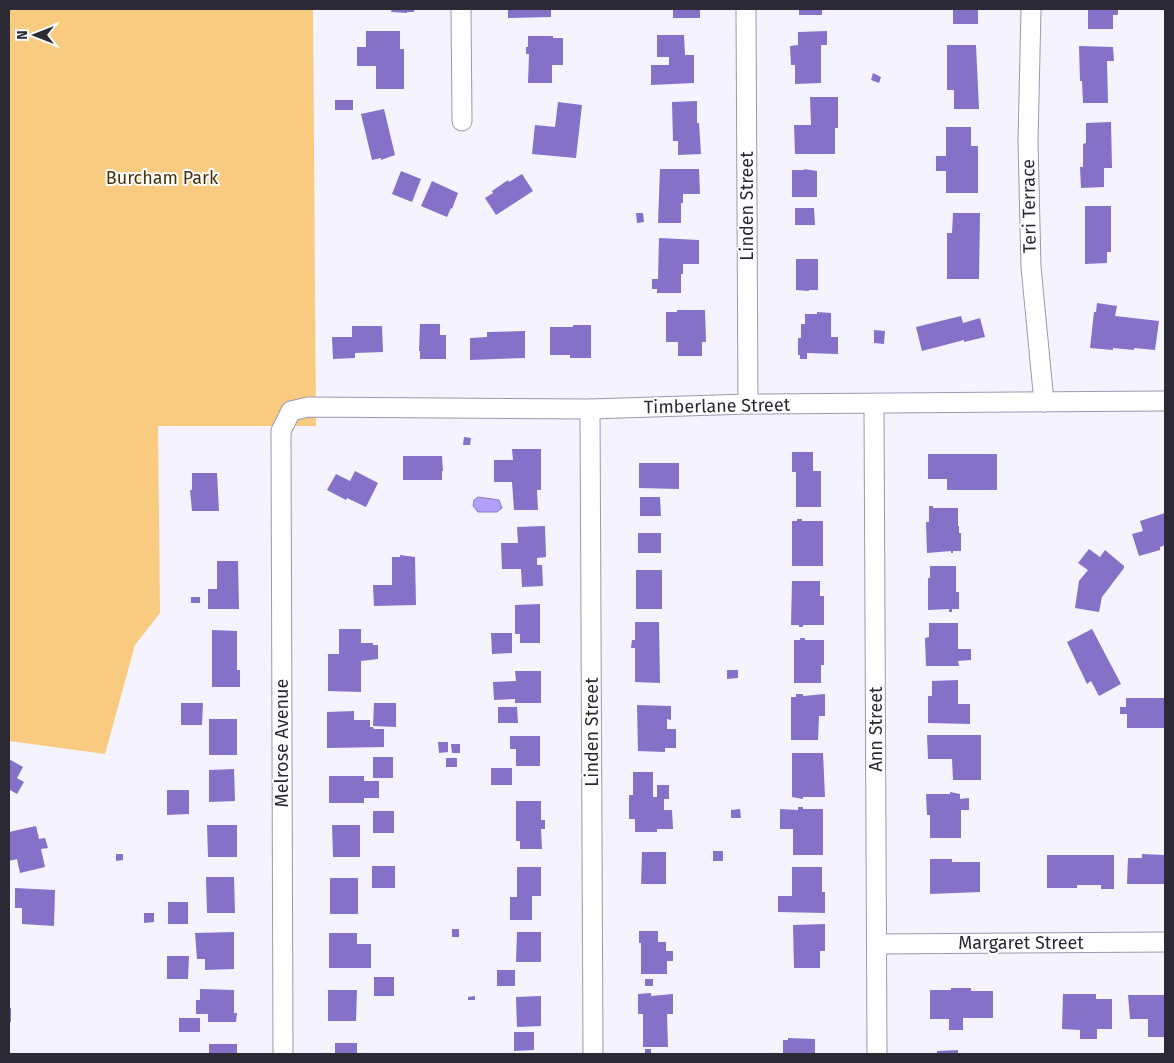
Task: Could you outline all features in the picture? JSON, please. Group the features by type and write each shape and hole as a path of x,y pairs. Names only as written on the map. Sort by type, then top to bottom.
{"street":[{"path":"461,9 462,121"},
{"name":"Linden Street","path":"746,9 748,404"},
{"name":"Teri Terrace","path":"1031,9 1028,142 1031,267 1044,402"},
{"name":"Timberlane Street","path":"280,431 291,412 308,407 590,409 748,404 1165,401"},
{"name":"Ann Street","path":"874,404 877,1054"},
{"name":"Linden Street","path":"590,409 593,1054"},
{"name":"Melrose Avenue","path":"280,431 282,1054"},
{"name":"Margaret Street","path":"877,944 1165,942"}],"green space":[{"name":"Burcham Park","path":"9,9 313,9 316,426 158,426 160,613 135,645 105,754 9,741"}],"shaded area":[{"path":"478,497 499,500 502,508 497,512 478,512 473,506 474,500"}],"building":[{"path":"392,9 414,9 414,12 391,12"},
{"path":"508,9 551,9 551,17 508,18"},
{"path":"673,9 700,9 700,18 673,18"},
{"path":"799,9 822,9 822,15 799,15"},
{"path":"953,9 978,9 978,24 953,24"},
{"path":"1088,9 1118,9 1118,15 1113,15 1113,29 1088,29"},
{"path":"366,31 400,31 400,49 404,49 404,89 376,89 376,66 357,66 357,47 366,47"},
{"path":"827,31 827,45 821,45 821,83 795,84 795,65 791,65 790,46 798,45 798,32"},
{"path":"657,35 684,35 685,55 694,55 694,83 651,85 651,65 669,65 669,57 657,57"},
{"path":"528,36 563,38 563,65 552,65 552,83 528,83 529,54 526,54 526,47 528,47"},
{"path":"947,45 976,45 979,109 954,109 954,90 947,90"},
{"path":"1079,46 1113,47 1114,61 1107,61 1108,103 1083,103"},
{"path":"873,73 881,77 879,83 871,80"},
{"path":"810,97 838,97 838,128 835,128 835,154 795,154 794,125 811,125"},
{"path":"335,100 353,100 353,110 335,110"},
{"path":"697,101 697,123 699,123 701,154 678,155 678,141 673,141 672,102"},
{"path":"558,102 582,105 576,158 532,154 535,125 555,127"},
{"path":"384,109 395,155 381,160 381,158 372,160 361,114"},
{"path":"1111,122 1112,168 1104,168 1104,187 1081,188 1080,167 1083,167 1083,144 1086,143 1086,123"},
{"path":"946,127 971,127 971,146 978,146 978,193 946,193 946,171 936,171 936,156 946,156"},
{"path":"660,169 699,169 700,194 683,194 681,223 658,223"},
{"path":"792,170 817,171 817,197 792,197"},
{"path":"401,171 421,179 412,202 392,194"},
{"path":"522,174 533,191 496,215 485,198 508,180 509,182"},
{"path":"432,181 458,193 447,217 421,206"},
{"path":"1085,206 1111,206 1111,252 1107,252 1107,263 1085,264"},
{"path":"795,208 814,208 815,225 795,225"},
{"path":"636,213 643,213 644,222 637,223"},
{"path":"953,213 980,213 979,279 947,279 947,233 952,233"},
{"path":"659,238 699,240 699,264 683,264 681,293 657,293 657,289 652,289 652,279 658,279"},
{"path":"796,259 818,259 818,290 796,290"},
{"path":"1097,303 1117,306 1115,316 1159,321 1155,350 1090,348 1094,312 1096,312"},
{"path":"677,310 705,310 706,342 702,342 702,356 678,356 678,342 666,342 666,312 677,312"},
{"path":"817,312 831,313 831,337 838,337 838,354 807,353 807,359 800,359 800,355 798,355 798,338 801,338 801,324 805,324 805,314 817,314"},
{"path":"961,316 963,323 980,318 985,337 964,342 964,340 922,351 916,327"},
{"path":"420,324 440,324 440,335 446,335 446,359 420,359"},
{"path":"573,325 591,325 591,358 570,358 570,355 550,355 550,327 573,327"},
{"path":"352,326 382,326 383,352 355,353 355,358 333,359 332,337 352,337"},
{"path":"874,330 885,331 884,344 874,343"},
{"path":"525,331 525,358 470,360 470,338 487,337 487,332"},
{"path":"464,437 471,438 470,445 463,445"},
{"path":"512,449 541,449 541,490 537,490 538,510 514,510 512,482 494,482 494,460 513,460"},
{"path":"792,452 813,452 813,471 821,471 821,507 796,507 796,472 792,472"},
{"path":"928,454 997,454 997,490 947,490 947,479 928,479"},
{"path":"403,456 442,456 442,480 403,480"},
{"path":"639,463 679,463 679,489 639,488"},
{"path":"355,471 378,483 366,507 347,498 346,500 327,490 336,474 350,481"},
{"path":"192,473 217,473 219,511 192,511 190,490 192,490"},
{"path":"640,497 660,497 661,516 640,516"},
{"path":"929,506 933,506 933,508 958,508 961,551 953,551 953,553 951,551 927,553 926,522 929,522"},
{"path":"1165,513 1165,545 1160,547 1160,550 1139,556 1132,534 1143,531 1140,521"},
{"path":"797,519 802,519 802,521 823,521 823,566 792,566 792,521 797,521"},
{"path":"545,526 546,557 537,558 537,565 542,565 543,586 522,587 521,569 502,569 501,543 518,543 517,527"},
{"path":"638,533 661,533 661,553 638,553"},
{"path":"1089,549 1100,557 1105,550 1124,566 1102,597 1099,612 1075,608 1079,581 1088,570 1078,563"},
{"path":"400,555 415,557 416,605 374,606 373,585 392,585 392,557 400,557"},
{"path":"217,561 238,561 239,609 208,609 208,589 217,589"},
{"path":"930,566 956,566 956,592 959,592 959,609 952,609 952,612 949,612 949,609 928,610"},
{"path":"636,570 662,570 662,609 636,609"},
{"path":"792,581 820,581 820,596 824,596 824,625 803,625 803,627 799,627 799,625 791,625"},
{"path":"191,597 200,597 200,603 191,603"},
{"path":"540,604 540,643 520,643 520,634 515,634 515,605"},
{"path":"635,622 659,622 660,683 635,682 635,648 631,648 632,640 635,640"},
{"path":"929,623 958,623 958,649 971,649 971,660 958,661 959,666 926,666 925,638 929,637"},
{"path":"339,629 361,629 361,643 378,645 378,659 361,661 361,692 328,691 328,654 339,654"},
{"path":"1092,629 1121,684 1099,696 1091,681 1087,684 1067,642"},
{"path":"212,630 237,631 237,670 240,670 240,687 212,687"},
{"path":"491,633 512,633 512,653 492,654"},
{"path":"800,638 805,638 805,640 824,640 824,665 821,665 821,683 794,683 794,640 800,640"},
{"path":"727,670 738,670 738,678 727,679"},
{"path":"515,671 541,671 541,703 515,703 515,699 494,700 493,682 516,681"},
{"path":"958,680 958,704 970,704 970,724 928,723 928,696 932,696 932,681"},
{"path":"796,694 803,694 803,696 825,694 825,716 819,716 818,740 791,740 791,697 796,697"},
{"path":"1126,698 1165,698 1165,728 1127,728 1127,714 1120,714 1120,707 1126,707"},
{"path":"181,703 203,703 202,725 181,725"},
{"path":"374,703 396,703 396,727 373,726"},
{"path":"637,705 671,706 671,720 667,719 667,729 676,729 676,748 665,748 665,752 638,751"},
{"path":"498,707 517,707 518,723 498,723"},
{"path":"354,711 354,720 370,720 370,727 384,729 384,747 327,748 327,712"},
{"path":"209,719 237,719 237,755 209,755"},
{"path":"927,735 981,735 981,780 953,780 952,759 928,759"},
{"path":"510,736 540,736 540,766 516,766 516,749 510,749"},
{"path":"438,742 448,742 448,752 439,753"},
{"path":"451,744 460,744 460,753 452,753"},
{"path":"792,753 823,753 825,797 803,797 803,799 792,797"},
{"path":"373,757 393,757 393,778 373,778"},
{"path":"446,758 457,758 457,767 446,767"},
{"path":"9,759 23,767 17,778 24,782 17,794 10,790 9,792"},
{"path":"491,768 512,768 512,785 491,785"},
{"path":"234,769 235,801 209,802 209,770"},
{"path":"633,772 653,772 653,797 657,797 657,785 669,785 669,799 664,799 664,810 672,810 673,829 657,829 657,832 635,832 635,819 629,819 629,795 633,795"},
{"path":"329,776 364,776 364,781 379,781 379,798 364,798 364,803 329,803"},
{"path":"167,790 189,790 189,814 167,815"},
{"path":"950,792 960,794 960,799 969,798 969,810 961,810 961,838 930,838 930,815 927,815 926,794 950,794"},
{"path":"516,801 541,801 541,820 545,820 545,829 541,829 542,849 520,849 520,841 516,841"},
{"path":"798,807 803,807 803,809 823,809 823,855 793,855 793,829 780,829 780,809 798,810"},
{"path":"740,809 741,818 731,818 731,810"},
{"path":"373,811 394,811 394,833 373,833"},
{"path":"207,825 237,825 237,857 208,857"},
{"path":"332,825 360,825 360,857 333,857"},
{"path":"36,826 39,839 45,838 48,848 41,849 45,867 20,873 17,859 9,861 9,832"},
{"path":"713,851 723,851 723,861 713,861"},
{"path":"642,852 666,852 666,884 641,884"},
{"path":"116,854 123,854 123,860 116,861"},
{"path":"1142,854 1165,855 1165,884 1127,884 1128,858 1142,858"},
{"path":"1047,855 1114,855 1114,889 1101,889 1101,885 1077,885 1077,888 1047,888"},
{"path":"930,859 952,859 952,862 980,862 980,892 930,894"},
{"path":"372,866 395,866 395,888 372,888"},
{"path":"517,867 541,867 541,896 532,896 532,920 510,920 510,897 517,897"},
{"path":"792,867 822,867 822,892 825,892 825,913 778,912 778,896 792,896"},
{"path":"206,877 234,877 235,913 207,913"},
{"path":"330,878 358,878 358,914 330,914"},
{"path":"15,888 55,890 54,926 22,924 22,908 15,908"},
{"path":"168,902 188,902 188,924 168,924"},
{"path":"144,913 154,913 154,922 144,923"},
{"path":"825,924 825,951 820,951 820,968 794,968 793,925"},
{"path":"452,929 459,929 459,937 452,937"},
{"path":"639,931 658,931 658,942 666,942 666,951 673,951 673,961 667,961 667,974 641,974"},
{"path":"234,932 234,969 205,970 205,959 197,959 195,933"},
{"path":"517,932 541,932 541,962 516,962"},
{"path":"329,933 357,933 357,944 371,944 371,968 329,968"},
{"path":"167,956 189,956 188,979 167,979"},
{"path":"497,970 515,970 515,986 497,986"},
{"path":"374,977 394,977 394,996 374,996"},
{"path":"645,979 653,979 653,986 645,986"},
{"path":"951,988 971,988 971,991 993,991 993,1018 963,1018 963,1030 949,1030 949,1019 930,1019 930,990 951,990"},
{"path":"200,989 234,990 234,1013 237,1013 236,1022 208,1022 208,1014 196,1014 196,1000 200,1000"},
{"path":"328,990 357,990 356,1021 328,1021"},
{"path":"651,993 651,996 673,994 673,1014 667,1014 668,1047 643,1047 643,1014 638,1014 638,994"},
{"path":"1063,994 1096,994 1096,999 1112,999 1112,1029 1097,1029 1097,1039 1080,1039 1080,1030 1062,1029"},
{"path":"1128,995 1165,995 1165,1037 1148,1037 1148,1019 1130,1019"},
{"path":"475,996 475,1000 468,1000 468,997"},
{"path":"541,996 541,1026 517,1027 516,997"},
{"path":"9,1008 11,1008 11,1022 9,1022"},
{"path":"179,1018 200,1018 200,1032 179,1032"},
{"path":"514,1032 534,1032 534,1050 514,1051"},
{"path":"788,1038 815,1039 815,1054 783,1054 783,1040 788,1040"},
{"path":"335,1043 357,1043 357,1054 335,1054"},
{"path":"209,1044 237,1044 237,1054 209,1054"},
{"path":"645,1049 651,1049 651,1054 645,1054"},
{"path":"958,1050 958,1054 937,1054 937,1051"}]}
